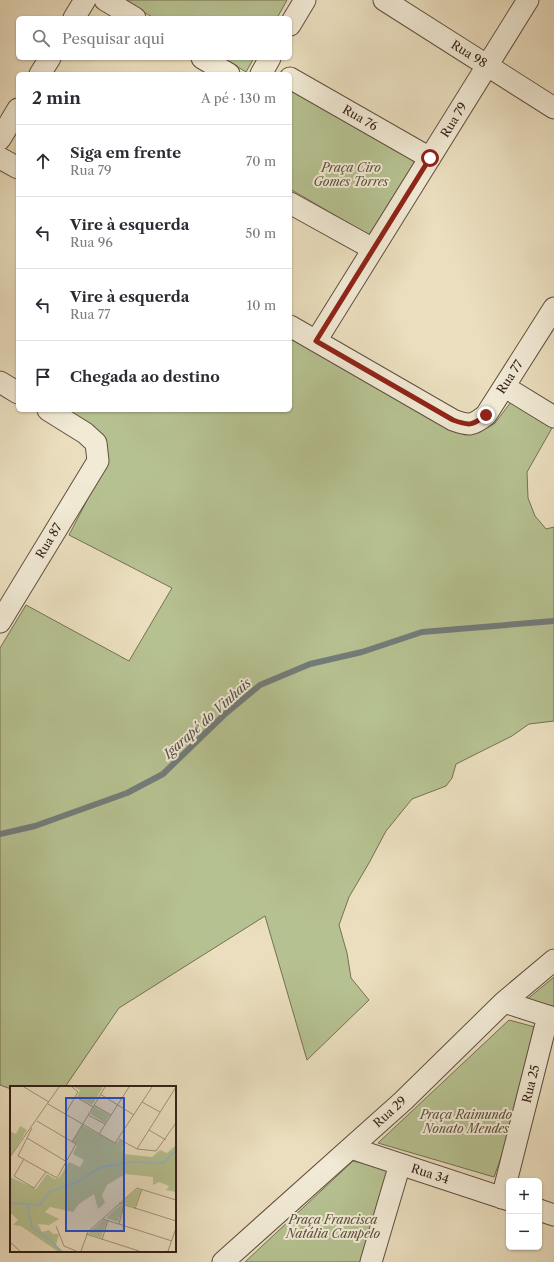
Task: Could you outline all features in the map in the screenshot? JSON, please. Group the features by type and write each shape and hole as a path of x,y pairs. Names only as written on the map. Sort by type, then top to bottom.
{"street":[{"path":"75,16 85,0"},
{"path":"105,0 132,16"},
{"path":"292,22 305,0"},
{"name":"Rua 98","path":"384,0 554,108"},
{"name":"Rua 79","path":"316,341 528,0"},
{"path":"41,72 49,60"},
{"path":"205,60 226,72"},
{"name":"Rua 76","path":"292,79 430,158"},
{"path":"0,139 16,112"},
{"path":"0,158 16,167"},
{"path":"292,204 373,249"},
{"name":"Rua 77","path":"292,327 453,420 466,425 477,422 486,415 554,308"},
{"path":"0,382 16,392"},
{"path":"505,387 554,417"},
{"name":"Rua 87","path":"2,612 98,461 96,443 86,433 55,412"},
{"name":"Rua 29","path":"223,1262 403,1100 504,1002 554,960"},
{"path":"504,1002 551,1017"},
{"name":"Rua 25","path":"511,1178 551,1017"},
{"name":"Rua 34","path":"351,1148 506,1199"},
{"path":"371,1262 400,1164"},
{"path":"542,1211 554,1215"}],"green space":[{"path":"123,0 287,0 278,16 151,16"},
{"path":"226,60 253,60 246,72"},
{"name":"Praça Ciro Gomes Torres","path":"292,91 415,161 369,235 292,190"},
{"path":"292,337 462,433 480,432 495,423 514,398 552,428 527,472 528,498 535,516 546,529 554,527 554,721 529,724 512,736 456,764 452,778 446,786 412,799 386,831 349,897 339,925 347,953 351,978 369,1000 307,1060 265,916 119,1008 66,1086 10,1086 10,1089 0,1085 0,648 26,605 129,661 172,588 69,535 107,462 106,440 94,429 70,413 292,412"},
{"path":"554,977 554,1010 525,1001"},
{"name":"Praça Raimundo Nonato Mendes","path":"509,1020 546,1030 494,1177 378,1143"},
{"name":"Praça Francisca Natália Campelo","path":"353,1161 390,1169 360,1262 245,1262"}],"waterway":[{"name":"Igarapé do Vinhais","path":"0,834 35,826 127,793 163,774 224,715 260,685 310,664 362,652 422,632 554,621"}],"route":[{"path":"430,158 316,341 453,420 466,425 477,422 486,415"}]}
